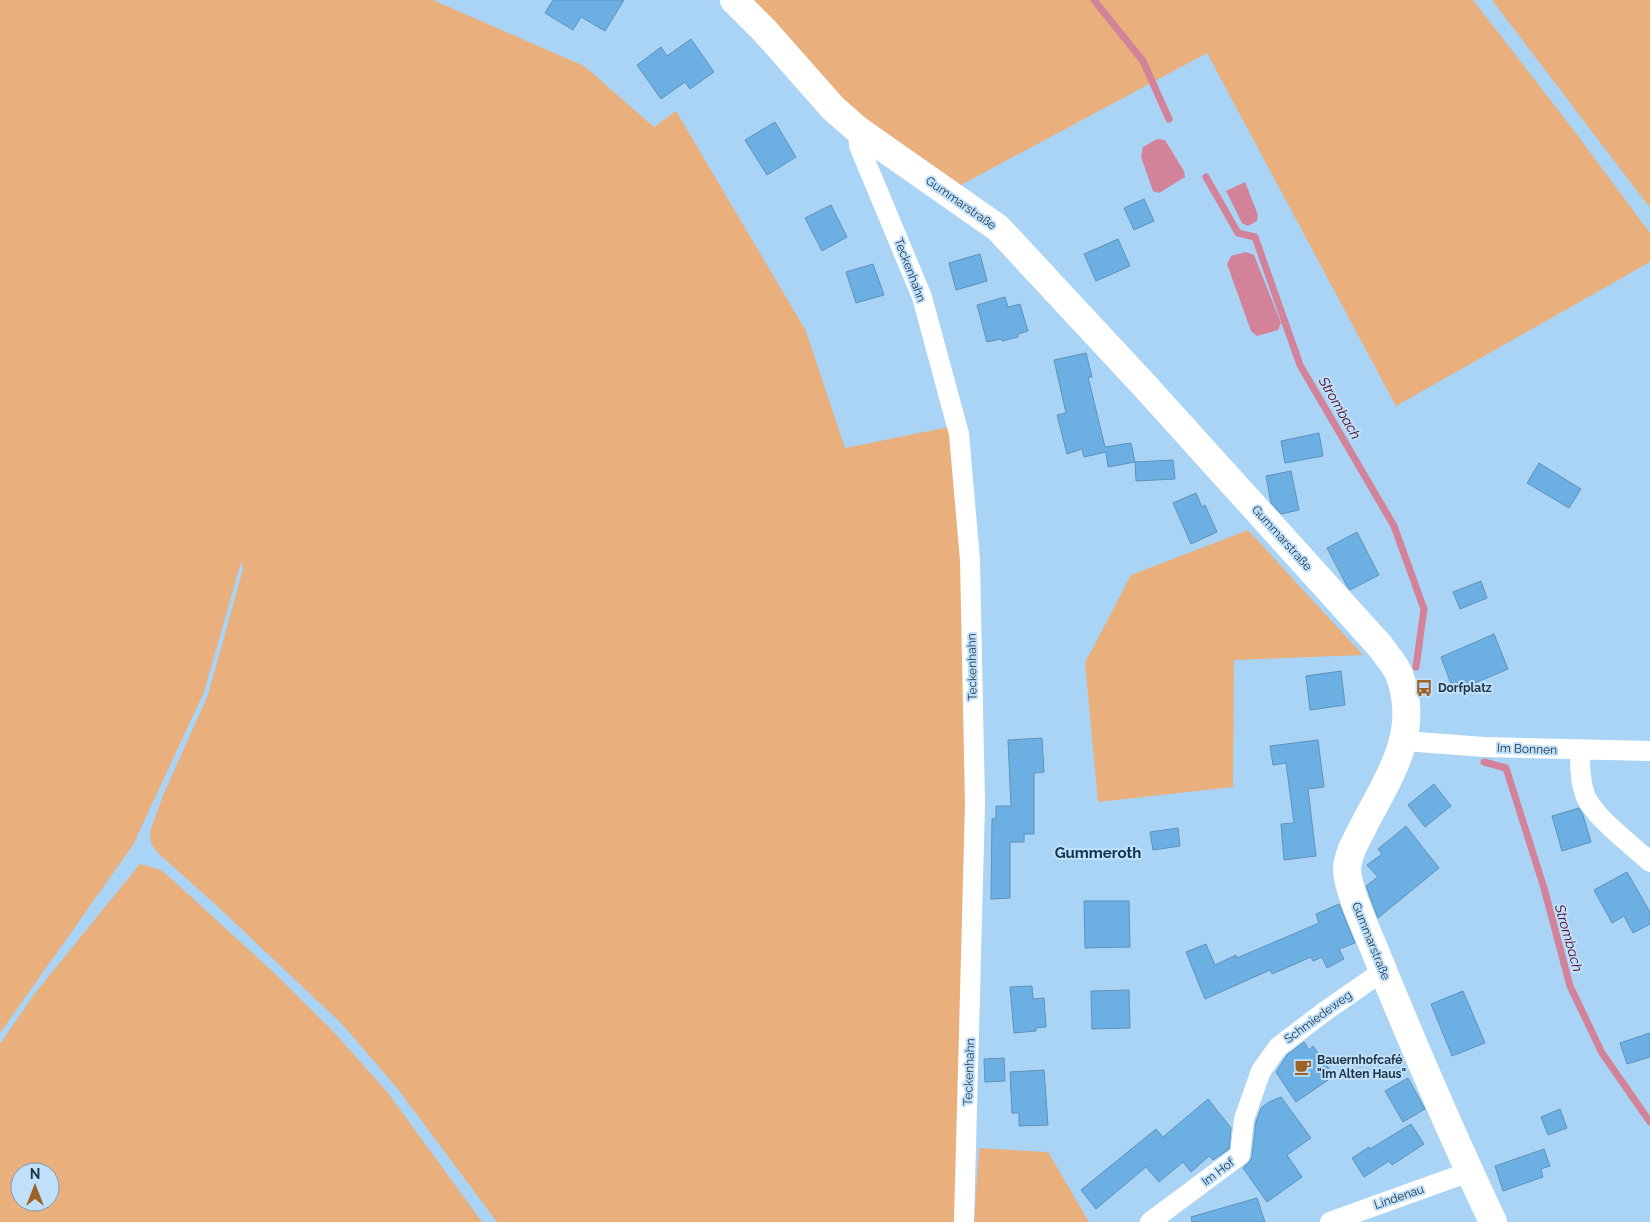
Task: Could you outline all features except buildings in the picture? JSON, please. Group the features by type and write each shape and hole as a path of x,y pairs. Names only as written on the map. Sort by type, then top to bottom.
{"street":[{"name":"Gummarstraße","path":"734,0 764,30 833,108 858,130 998,228 1144,385 1380,646 1399,673 1406,702 1407,728 1405,741 1351,852 1347,870 1354,897 1383,971 1469,1172 1493,1222"},
{"name":"Teckenhahn","path":"858,130 860,146 922,297 959,434 970,560 975,804 964,1222"},
{"name":"Im Bonnen","path":"1405,741 1580,751 1650,751"},
{"path":"1580,751 1580,771 1586,798 1599,815 1650,862"},
{"name":"Schmiedeweg","path":"1261,1071 1278,1047 1383,971"},
{"name":"Im Hof","path":"1150,1222 1240,1155 1244,1119 1261,1071"},
{"name":"Lindenau","path":"1330,1222 1469,1172"}],"shaded area":[{"path":"0,0 433,0 584,66 654,127 676,111 806,331 845,448 949,427 963,561 965,800 958,1222 497,1222 397,1088 343,1025 159,854 151,844 150,832 164,793 208,695 243,569 241,562 204,692 133,845 0,1033"},
{"path":"751,0 1473,0 1650,233 1650,262 1396,406 1207,53 959,186 850,107"},
{"path":"1492,0 1650,0 1650,208"},
{"path":"1157,139 1165,140 1184,171 1185,177 1159,193 1153,191 1141,157 1143,147"},
{"path":"1245,182 1258,215 1257,221 1248,226 1242,223 1226,191"},
{"path":"1246,252 1254,255 1281,323 1278,330 1257,336 1251,331 1227,264 1231,256"},
{"path":"1248,530 1363,655 1234,660 1233,787 1098,802 1085,663 1131,575"},
{"path":"140,864 161,870 272,971 332,1030 388,1093 482,1222 0,1222 0,1044 35,993"},
{"path":"979,1148 1048,1152 1089,1222 974,1222"}],"waterway":[{"name":"Strombach","path":"1094,0 1143,61 1169,119"},
{"name":"Strombach","path":"1206,177 1238,233 1255,237 1300,365 1394,526 1424,609 1416,667"},
{"name":"Strombach","path":"1484,762 1506,768 1544,888 1570,986 1602,1053 1650,1122"}],"place":[{"name":"Dorfplatz","path":"1424,688"},
{"name":"Bauernhofcafé \"Im Alten Haus\"","path":"1303,1067"}],"district":[{"name":"Gummeroth","path":"1098,853"}]}
